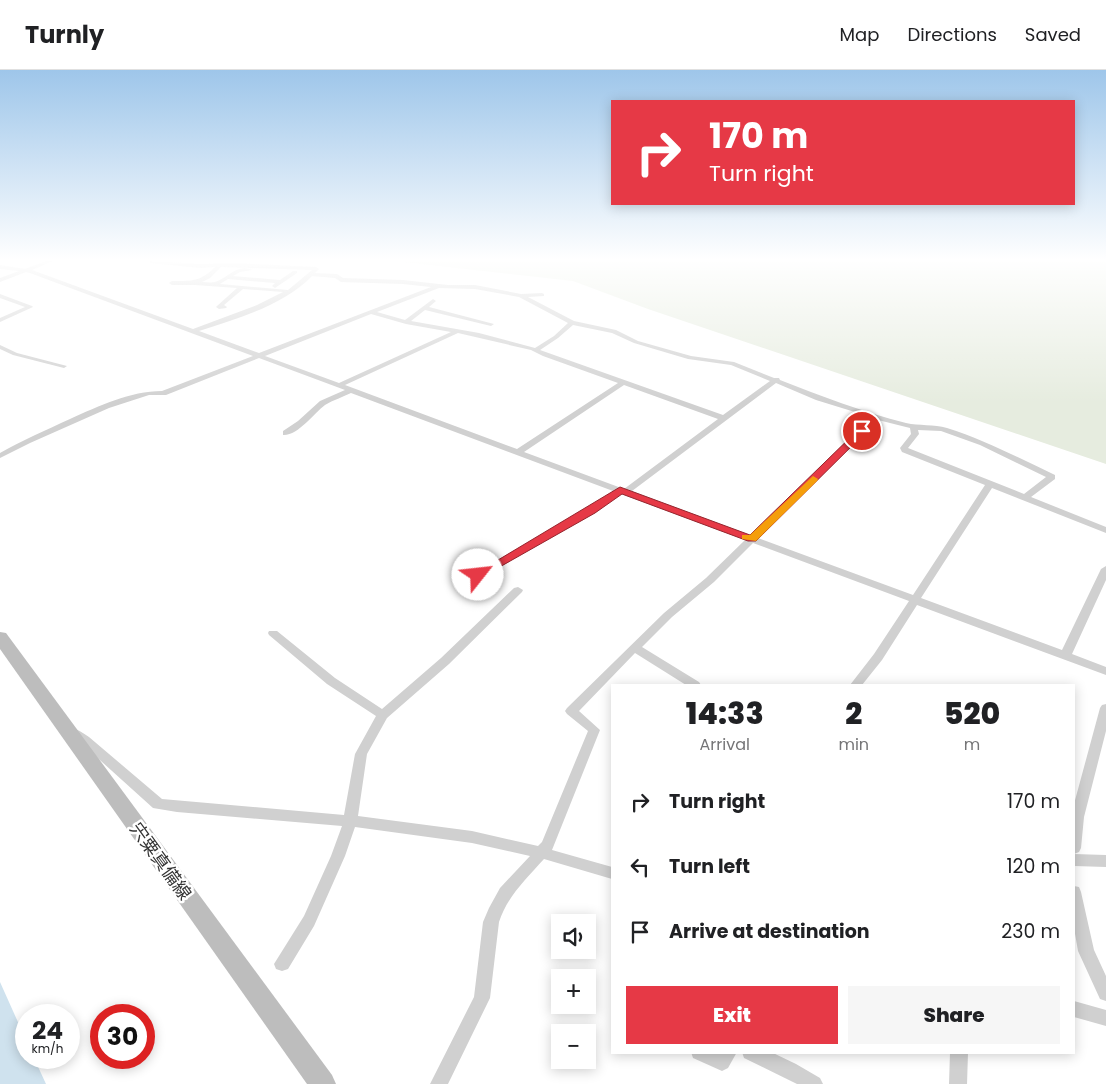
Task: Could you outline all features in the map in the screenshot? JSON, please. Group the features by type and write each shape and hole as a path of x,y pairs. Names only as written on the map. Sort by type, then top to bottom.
{"main road":[{"name":"宍粟真備線","path":"0,637 323,1084"}],"street":[{"path":"0,320 27,308"},
{"path":"132,308 1106,671"},
{"path":"194,331 257,308"},
{"path":"0,456 27,441 106,406 148,393 163,393 380,308"},
{"path":"406,322 424,308"},
{"path":"425,308 491,324"},
{"path":"542,308 572,323 614,331 636,342 690,358 732,363 777,379 807,393 876,417 913,427 936,428 962,436 1052,477 1026,497"},
{"path":"370,312 406,322 478,335 536,350 534,351 724,418"},
{"path":"536,350 556,338 572,323"},
{"path":"340,385 456,332"},
{"path":"0,347 15,354 64,366"},
{"path":"478,575 623,491 777,379"},
{"path":"518,452 623,383"},
{"path":"286,433 301,423 323,403 351,390"},
{"path":"439,1084 482,998 491,922 496,908 505,892 547,846 593,735 594,730 571,711 668,615 710,580 876,417"},
{"path":"913,427 915,434 904,448 905,450 1106,530"},
{"path":"857,684 878,656 990,484"},
{"path":"1065,656 1106,569"},
{"path":"282,964 313,912 338,856 350,820 361,754 383,715 445,661 518,590"},
{"path":"273,633 331,681 383,715"},
{"path":"636,648 693,684"},
{"path":"1075,838 1077,817 1106,708"},
{"path":"65,729 85,740 158,804 350,820 475,837 611,872"},
{"path":"1075,860 1106,861"},
{"path":"1075,897 1086,951 1106,993"},
{"path":"1075,1009 1106,1018"},
{"path":"704,1054 722,1062 728,1054"},
{"path":"754,1054 790,1070 814,1084"},
{"path":"958,1084 960,1054"}],"shaded area":[{"path":"646,308 1106,308 1106,464"}],"water":[{"path":"0,982 15,1015 15,1069 39,1069 46,1084 0,1084"}],"slow traffic":[{"path":"746,537 752,539 813,479"}],"route":[{"path":"478,575 592,510 620,490 752,539 862,431"}]}
